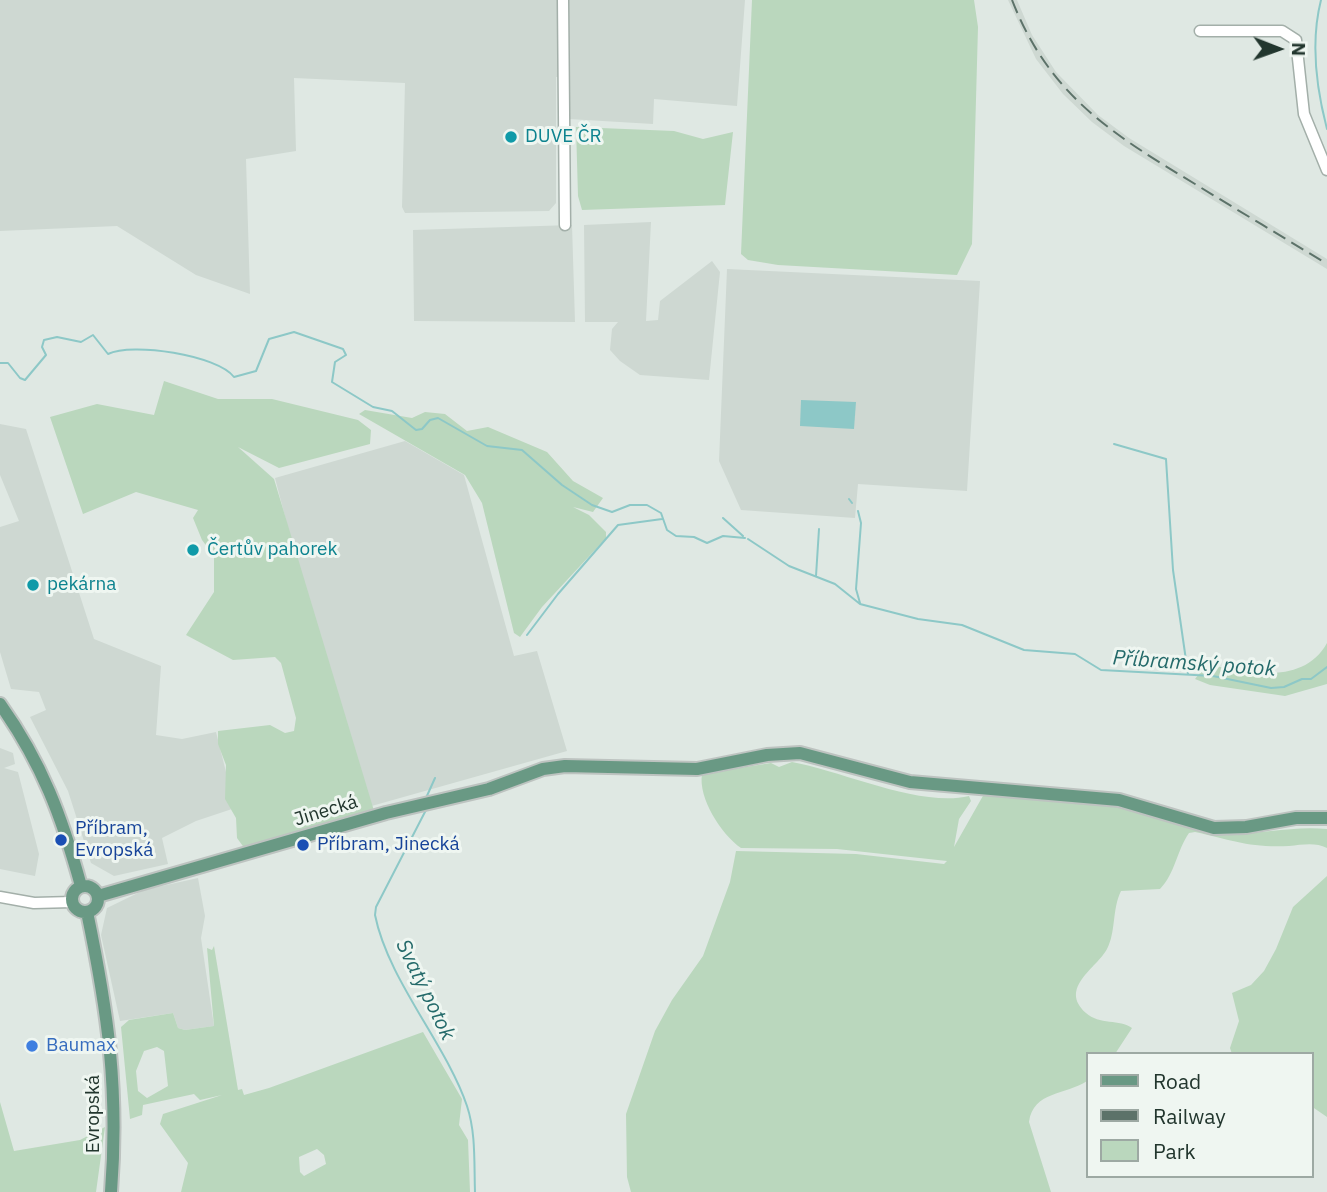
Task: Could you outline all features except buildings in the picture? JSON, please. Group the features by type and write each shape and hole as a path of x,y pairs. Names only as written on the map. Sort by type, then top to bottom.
{"main road":[{"path":"0,704 44,774 60,813 81,886"},
{"name":"Jinecká","path":"98,896 386,813 489,789 543,769 565,766 697,769 767,755 800,753 910,782 1119,800 1214,828 1246,827 1296,818 1327,818"},
{"path":"81,886 90,886 98,896 95,908 87,912 78,910 72,902 74,891 81,886"},
{"name":"Evropská","path":"87,912 105,994 113,1055 116,1123 111,1192"}],"street":[{"path":"563,0 565,225"},
{"path":"1200,31 1282,31 1296,40 1304,114 1327,170"},
{"path":"0,897 34,903 72,902"}],"shaded area":[{"path":"0,0 745,0 737,106 654,99 653,124 569,119 568,77 556,77 556,203 549,211 405,213 402,207 405,83 294,78 296,151 246,159 250,294 196,275 117,226 0,231"},
{"path":"1008,0 1017,0 1032,35 1056,72 1098,115 1129,138 1327,259 1327,269 1124,146 1092,122 1063,94 1036,59"},
{"path":"651,222 646,321 658,320 660,301 712,261 720,272 709,380 640,375 610,350 612,329 618,322 585,322 584,225"},
{"path":"572,225 575,322 414,321 413,230"},
{"path":"727,269 980,281 967,491 858,484 855,518 741,510 719,461"},
{"path":"0,424 26,429 94,639 161,666 156,735 182,739 216,732 235,808 196,821 162,838 168,864 114,876 91,863 68,791 30,717 46,710 39,692 11,689 0,652 0,527 19,521 0,475"},
{"path":"405,441 464,475 514,656 537,651 567,751 368,807 318,644 275,478"},
{"path":"0,748 13,753 15,764 4,768 18,772 39,854 35,876 0,869"},
{"path":"198,878 205,916 201,938 214,1026 185,1030 178,1028 173,1013 120,1021 101,935 107,908 144,890"}],"green space":[{"path":"752,0 974,0 978,27 972,244 957,275 778,265 748,260 741,254"},
{"path":"576,127 674,131 703,139 733,132 725,205 582,210 578,196"},
{"path":"164,381 218,399 272,399 358,420 371,430 370,444 279,468 238,447 274,479 375,814 245,849 237,838 236,818 225,799 226,765 218,744 218,731 270,725 285,733 294,731 296,718 281,663 275,657 233,660 186,635 214,592 214,556 202,540 193,518 198,510 136,492 83,514 50,417 97,404 154,415"},
{"path":"365,410 412,418 425,412 445,414 467,431 488,427 547,452 573,481 603,498 593,512 573,507 589,515 606,532 606,538 542,607 520,637 514,633 482,503 465,475 359,414"},
{"path":"1327,643 1327,684 1285,696 1210,685 1195,679 1207,664 1256,673 1289,671 1304,666 1317,657"},
{"path":"792,762 928,797 969,796 971,801 959,819 954,847 984,794 1115,804 1215,833 1327,829 1327,848 1313,844 1263,846 1189,833 1160,889 1121,891 1107,949 1082,979 1076,995 1078,1004 1091,1017 1132,1028 1116,1052 1086,1052 1086,1082 1044,1099 1032,1112 1029,1122 1051,1192 631,1192 627,1177 626,1114 655,1031 672,1000 703,956 730,882 736,851 856,854 944,864 947,861 837,849 741,848 712,815 704,794 702,774 771,763 779,767"},
{"path":"1327,876 1327,1117 1313,1107 1313,1052 1231,1052 1230,1048 1239,1021 1232,993 1251,985 1264,971 1293,907"},
{"path":"214,946 238,1090 242,1089 244,1095 423,1032 462,1099 459,1125 468,1140 470,1192 181,1192 188,1163 160,1124 163,1114 222,1095 200,1100 194,1094 143,1105 142,1115 130,1119 121,1027 129,1020 173,1013 178,1028 185,1030 214,1026 207,948 212,950","holes":["157,1047 164,1051 168,1086 147,1098 138,1091 136,1071 144,1051","317,1149 324,1155 326,1164 304,1176 300,1172 299,1157"]},
{"path":"0,1102 14,1151 80,1140 105,1127 96,1192 0,1192"}],"water":[{"path":"801,400 856,402 854,429 800,426"}],"waterway":[{"path":"1321,0 1315,49 1320,97 1327,129"},
{"name":"Příbramský potok","path":"0,363 8,363 20,378 25,380 46,355 42,347 44,340 57,337 81,342 93,335 108,354 135,349 174,353 211,362 234,377 256,371 269,339 294,332 343,349 346,355 335,362 332,382 373,407 392,411 416,430 438,418 487,446 522,450 562,485 592,505 612,512 630,505 647,505 661,513 667,530 676,536 694,537 707,543 723,536 745,538"},
{"path":"1114,444 1166,459 1173,570 1188,674"},
{"path":"849,499 852,503"},
{"path":"858,511 861,523 856,589 860,603"},
{"path":"723,518 743,536"},
{"name":"Svatý potok","path":"527,635 558,594 618,525 662,519"},
{"path":"816,576 819,529"},
{"name":"Příbramský potok","path":"748,539 789,566 835,584 860,604 918,619 962,625 1024,650 1075,654 1101,670 1213,676 1271,688 1311,679 1327,667"},
{"name":"Svatý potok","path":"426,798 435,778"},
{"name":"Svatý potok","path":"427,808 376,907 375,915 392,964 446,1059 467,1106 473,1137 475,1192"}],"railway":[{"path":"1012,0 1027,33 1045,62 1064,87 1086,109 1137,148 1327,264"}],"place":[{"name":"DUVE ČR","path":"511,137"},
{"name":"Čertův pahorek","path":"193,550"},
{"name":"pekárna","path":"33,585"},
{"name":"Příbram, Evropská","path":"61,840"},
{"name":"Příbram, Jinecká","path":"303,845"},
{"name":"Baumax","path":"32,1046"}]}
